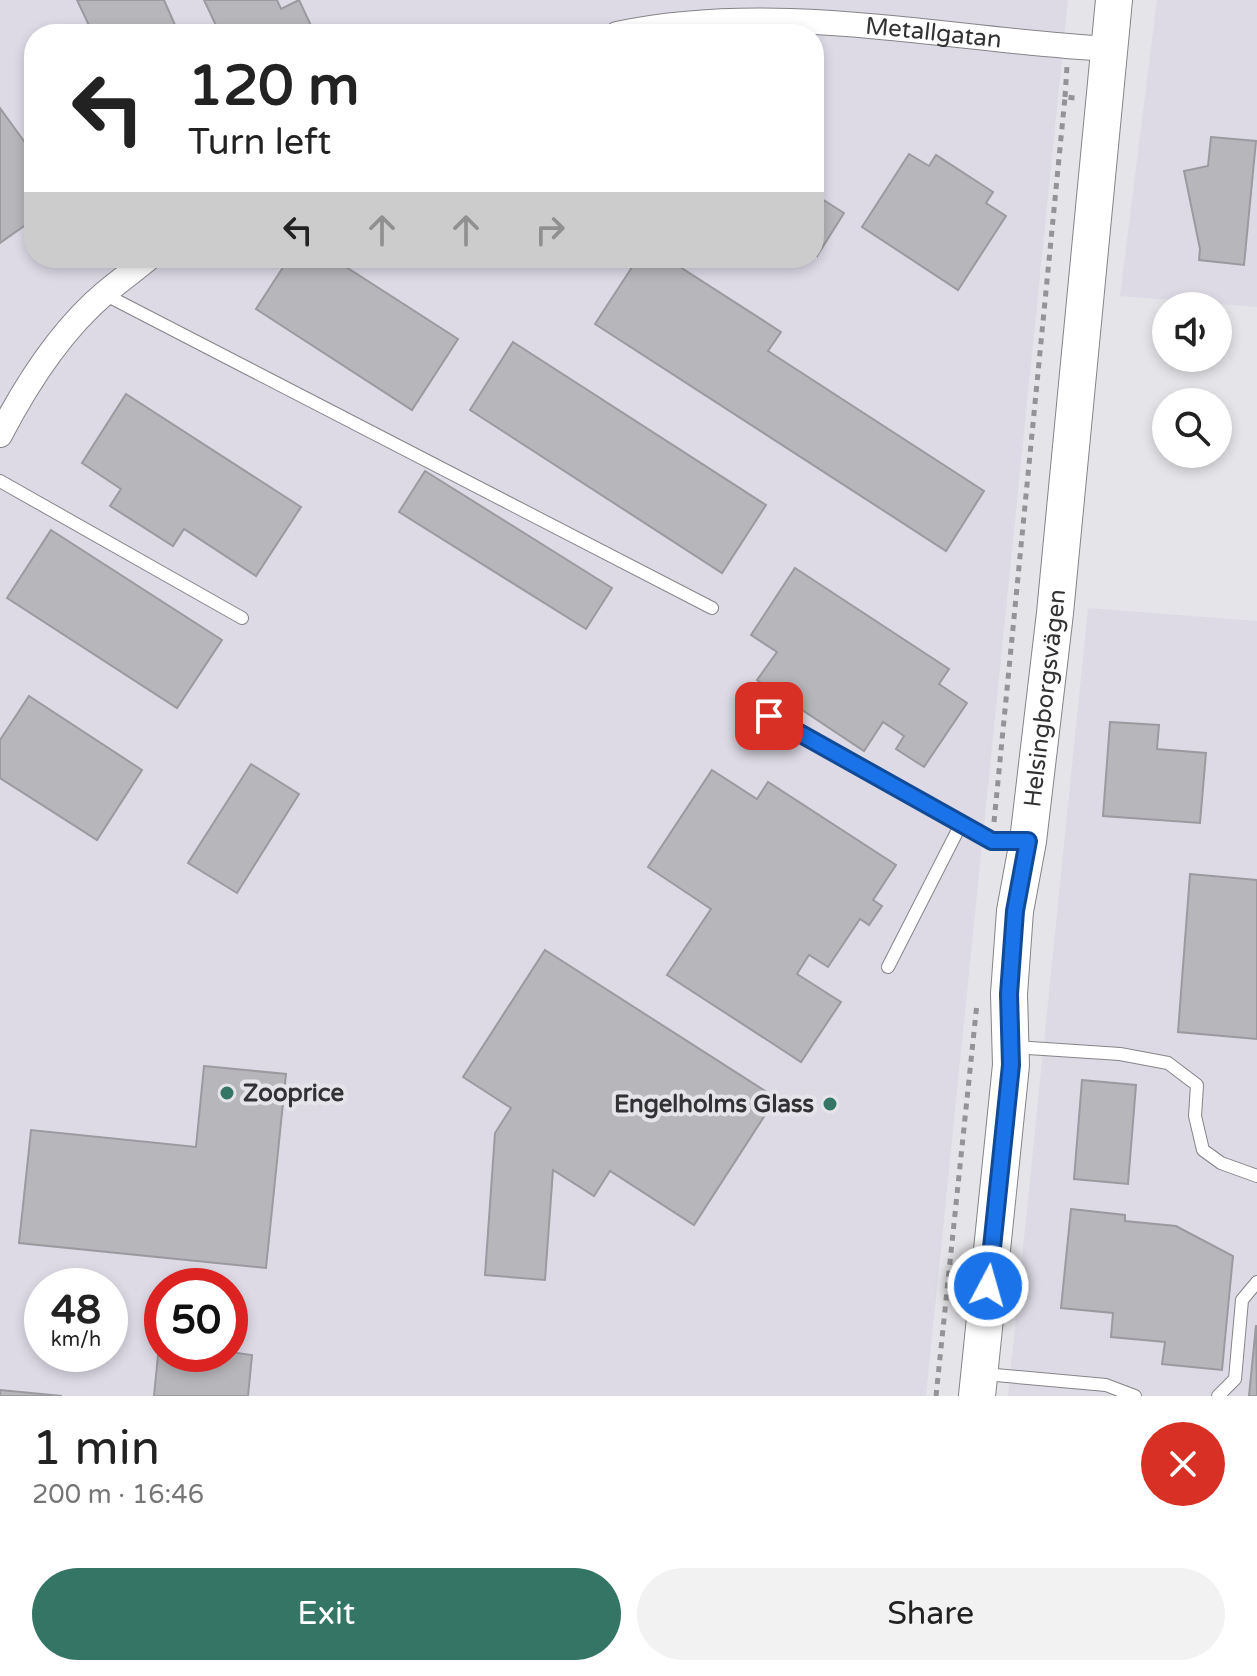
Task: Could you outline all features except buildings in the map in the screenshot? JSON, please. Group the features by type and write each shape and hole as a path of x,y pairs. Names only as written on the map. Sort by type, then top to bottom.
{"main road":[{"name":"Helsingborgsvägen","path":"978,1385 1007,1110 1009,994 1015,911 1028,841 1055,613 1114,0"}],"street":[{"name":"Metallgatan","path":"663,24 719,18 795,17 891,24 1109,49"},
{"path":"0,435 61,338 104,294 136,268"}],"lane":[{"path":"104,294 712,608"},
{"path":"0,481 242,618"},
{"path":"769,716 992,841 1028,841"},
{"path":"888,967 962,822"},
{"path":"1010,1047 1120,1054 1168,1063 1197,1085 1195,1116 1203,1150 1221,1163 1257,1176"},
{"path":"1218,1396 1235,1379 1242,1300 1257,1282"},
{"path":"978,1385 1106,1385 1135,1396"}],"shaded area":[{"path":"0,0 1068,0 926,1396 0,1396"},
{"path":"1157,0 1257,0 1257,307 1232,305 1232,292 1152,292 1152,299 1120,296"},
{"path":"1088,608 1257,621 1257,1396 1008,1396"}],"place":[{"name":"Zooprice","path":"227,1093"},
{"name":"Engelholms Glass","path":"830,1104"}],"route":[{"path":"769,716 992,841 1028,841 1015,911 1009,994 1011,1065 988,1286"}]}
